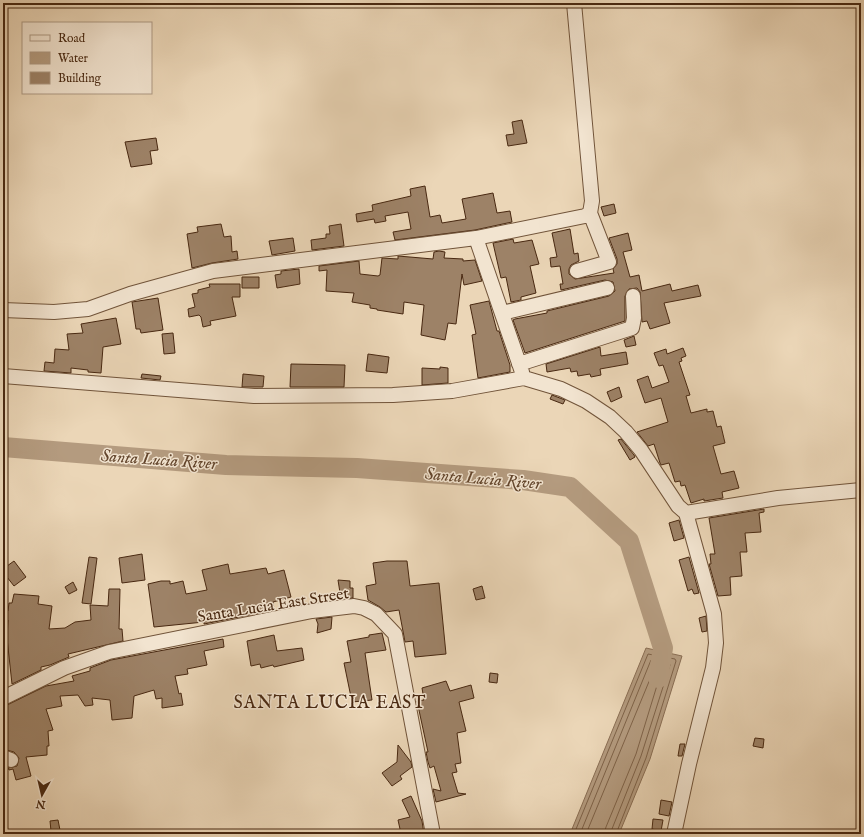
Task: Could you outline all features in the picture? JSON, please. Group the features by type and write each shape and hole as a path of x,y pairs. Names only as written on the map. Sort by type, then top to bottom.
{"street":[{"path":"574,3 592,201 590,213 609,262 578,272"},
{"path":"3,310 54,312 88,309 130,294 213,271 476,238 580,218 590,213"},
{"path":"476,238 524,378"},
{"path":"502,313 607,288"},
{"path":"519,364 632,328 634,318 632,296"},
{"path":"3,376 254,396 393,395 445,391 524,378 561,389 586,401 621,426 641,450 678,506 686,514 714,614 716,643 713,668 689,764 674,834"},
{"path":"686,514 778,498 861,490"},
{"name":"Santa Lucia East Street","path":"3,698 64,668 109,652 312,611 354,606 364,608 376,614 395,634 433,834"}],"water":[{"path":"646,648 682,656 650,759 619,834 570,834"}],"building":[{"path":"522,120 527,143 508,146 506,135 514,134 512,122"},
{"path":"156,138 158,150 150,151 152,164 131,167 125,142"},
{"path":"425,186 430,217 440,215 442,223 466,219 462,199 493,193 497,213 510,211 512,222 475,230 395,240 393,232 411,229 408,212 385,216 386,221 375,223 374,219 357,222 356,214 373,211 372,205 411,196 410,189"},
{"path":"614,204 616,213 604,216 601,207"},
{"path":"221,224 224,237 231,236 232,252 237,251 238,259 192,268 187,234 198,232 197,227"},
{"path":"341,224 344,246 312,250 311,240 326,238 326,234 330,234 329,226"},
{"path":"570,229 574,254 578,253 579,261 571,265 569,269 569,274 575,279 614,273 613,269 617,264 617,259 609,238 628,233 632,250 623,252 630,277 639,275 642,291 670,284 672,291 698,285 701,296 664,303 670,323 650,329 647,321 642,322 640,292 637,288 629,289 625,296 625,321 525,353 513,320 547,313 547,311 609,296 615,291 613,282 605,280 561,290 560,284 563,284 560,266 551,267 550,258 557,257 552,233"},
{"path":"293,238 295,251 272,255 269,241"},
{"path":"513,239 514,243 532,240 539,264 530,266 536,293 521,297 521,300 511,302 506,277 501,278 493,243"},
{"path":"434,252 445,252 444,258 463,259 463,261 475,260 482,281 464,285 462,274 456,324 448,323 445,340 421,335 424,305 404,302 403,314 370,308 370,305 352,302 354,293 326,291 327,270 319,271 319,266 359,261 360,274 378,276 380,275 382,258 398,259 398,256 433,259"},
{"path":"299,269 300,284 277,288 275,275 281,274 281,271"},
{"path":"242,277 259,277 259,288 242,288"},
{"path":"209,284 240,284 240,297 232,297 236,316 210,321 211,325 203,327 201,317 199,315 189,317 188,309 195,307 192,294 198,293 198,290 210,287"},
{"path":"158,298 163,330 141,333 140,329 136,329 132,302"},
{"path":"489,301 497,331 499,331 510,365 510,372 478,378 472,335 476,334 470,305"},
{"path":"116,318 121,344 103,347 101,373 71,368 71,373 44,371 45,362 54,363 55,349 69,350 67,334 83,333 81,324"},
{"path":"173,333 175,353 164,354 162,334"},
{"path":"634,336 636,345 626,347 624,340"},
{"path":"600,347 601,356 626,352 628,364 600,369 601,375 591,377 590,374 578,376 577,371 571,372 570,368 547,372 546,364"},
{"path":"683,348 686,356 681,358 682,361 679,362 690,395 686,396 691,413 707,409 707,412 713,411 717,427 721,426 725,443 713,446 721,474 734,471 739,488 722,492 723,498 704,501 704,499 691,503 685,485 681,486 680,481 675,482 669,463 661,465 654,444 648,446 637,432 668,422 661,398 645,403 637,380 648,376 652,388 669,382 663,365 659,366 654,353 666,349 667,354"},
{"path":"368,354 389,357 387,373 366,371"},
{"path":"291,364 345,365 344,387 290,387"},
{"path":"440,367 448,368 448,383 422,385 422,368 440,369"},
{"path":"142,374 161,376 160,380 141,378"},
{"path":"243,374 264,376 263,387 242,387"},
{"path":"619,387 622,397 611,402 607,392"},
{"path":"552,395 565,400 563,404 550,399"},
{"path":"621,439 635,457 630,460 618,440"},
{"path":"764,509 764,512 759,513 761,532 745,533 747,552 740,552 742,576 730,577 731,595 718,596 709,564 711,564 710,554 715,554 709,518"},
{"path":"679,520 684,538 674,541 669,523"},
{"path":"142,554 145,580 122,583 119,558"},
{"path":"89,557 97,558 91,604 82,603"},
{"path":"689,557 699,593 694,594 692,589 688,591 679,560"},
{"path":"14,561 26,577 14,586 3,572 3,569"},
{"path":"407,561 410,586 439,583 446,654 415,657 413,641 405,642 399,610 386,612 368,600 366,586 376,584 373,563"},
{"path":"228,564 230,574 266,568 268,574 284,570 291,597 273,602 274,610 204,624 204,622 154,627 148,584 161,581 170,581 170,584 183,581 186,594 207,590 202,570"},
{"path":"338,580 350,581 350,588 353,588 353,598 341,599"},
{"path":"73,582 77,590 69,594 65,587"},
{"path":"482,586 485,598 476,600 473,589"},
{"path":"109,589 120,589 119,629 122,629 123,641 68,654 69,657 41,667 41,670 12,684 7,638 8,620 4,620 4,611 8,611 9,603 12,603 14,594 39,596 38,604 52,606 49,629 65,628 75,622 91,620 90,605 108,606"},
{"path":"706,616 707,631 702,632 699,618"},
{"path":"332,617 331,629 317,633 318,624 316,619"},
{"path":"382,633 386,650 365,653 372,700 352,702 344,663 351,662 347,641"},
{"path":"274,635 277,651 302,648 304,660 274,667 273,665 261,668 260,664 251,666 247,641"},
{"path":"223,639 224,647 204,651 207,665 187,669 188,674 175,676 179,694 181,693 183,705 162,708 162,698 156,699 154,690 134,696 132,718 112,720 110,700 92,698 93,705 85,706 78,695 60,696 62,706 46,709 53,730 48,731 49,746 47,746 47,755 26,757 31,776 16,780 13,769 9,770 8,768 17,766 19,758 14,752 3,749 3,710 7,709 5,706 46,686 74,681 72,676 90,671 90,668 111,660"},
{"path":"490,673 498,674 497,683 489,682"},
{"path":"446,681 450,691 471,685 474,698 459,702 466,731 457,733 461,763 455,764 457,772 452,773 458,793 466,794 436,802 433,789 441,791 434,766 430,768 428,762 426,752 428,752 417,701 424,700 422,688"},
{"path":"755,738 764,739 763,748 753,746"},
{"path":"680,744 685,744 682,756 678,756"},
{"path":"398,745 411,762 412,767 400,776 402,779 392,786 382,773 397,762"},
{"path":"411,796 422,821 424,834 402,834 400,829 398,820 410,817 402,800"},
{"path":"661,800 672,802 669,816 659,814"},
{"path":"653,819 663,820 661,831 652,829"},
{"path":"58,820 60,830 51,831 50,821"}],"waterway":[{"name":"Santa Lucia River","path":"3,447 226,465 357,468 523,480 570,487 629,541 663,648 658,678"}],"district":[{"name":"SANTA LUCIA EAST","path":"330,702"}]}
